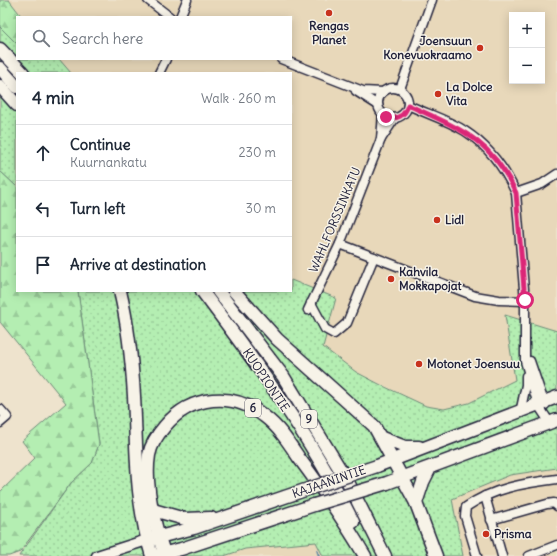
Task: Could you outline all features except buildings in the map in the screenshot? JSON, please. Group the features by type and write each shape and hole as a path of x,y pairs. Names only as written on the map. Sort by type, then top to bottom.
{"highway":[{"path":"0,49 22,72"},
{"path":"0,68 16,86"},
{"path":"0,86 16,104"},
{"path":"120,292 125,314 132,366 139,502 159,555"},
{"name":"KUOPIONTIE","path":"203,292 278,397 338,490 370,556"},
{"name":"KUOPIONTIE","path":"219,292 283,376 349,484 385,556"},
{"path":"235,292 277,339 374,426 382,438 392,460 404,477 416,503 436,556"},
{"name":"KAJAANINTIE","path":"153,539 223,518 376,466 520,413 557,397"},
{"name":"6","path":"153,539 153,510 149,492 149,453 160,431 174,417 196,403 214,398 238,401 264,416 275,426 337,509 365,556"},
{"name":"KAJAANINTIE","path":"159,555 314,504 404,477 554,421"},
{"path":"382,438 405,447 428,447"},
{"path":"416,503 423,482 430,468"},
{"path":"153,510 185,519 223,518"}],"main road":[{"name":"KAJAANINTIE","path":"97,556 153,539"}],"street":[{"path":"148,0 169,16"},
{"path":"180,16 187,0"},
{"path":"400,90 432,0"},
{"path":"160,72 166,60"},
{"path":"284,60 363,91 383,92 391,88 400,90 407,96 408,105 404,114 395,118 386,117 378,105 345,84"},
{"path":"378,105 380,96 383,92"},
{"path":"408,105 465,131 493,155 510,179 516,193 525,300 526,386 520,413"},
{"name":"WAHLFORSSINKATU","path":"381,139 383,114"},
{"name":"WAHLFORSSINKATU","path":"374,257 347,323 334,334 325,329 310,306 340,244 381,139 395,118"},
{"path":"516,193 542,184 557,174"},
{"path":"340,244 475,296 499,300 525,300"},
{"path":"525,337 541,404"},
{"path":"525,361 541,404 554,421"},
{"path":"0,409 6,417 0,424"},
{"path":"477,556 465,516 466,507 485,496 520,484 557,479"},
{"path":"485,496 502,556"},
{"path":"491,520 547,504 554,503 557,506"},
{"path":"530,556 557,545"}],"shaded area":[{"path":"9,0 557,0 557,331 505,315 515,380 469,403 444,409 426,406 356,372 323,347 336,298 292,280 292,72 70,72 60,60 292,60 292,16 21,16"},
{"path":"557,468 557,556 463,556 452,499 463,493 510,475"},
{"path":"316,541 323,556 224,556 245,549"}],"green space":[{"path":"0,0 9,0 21,16 16,16 16,43 0,27"},
{"path":"0,27 16,43 16,60 60,60 70,72 16,72 16,186 0,171"},
{"path":"0,171 16,186 16,292 78,292 99,444 92,463 71,483 20,552 9,556 0,556 0,492 35,458 22,441 66,403 0,322"},
{"path":"292,280 336,298 323,347 356,372 383,386 426,406 444,409 469,403 515,380 505,315 557,331 557,468 510,475 452,499 463,556 323,556 316,542 245,549 224,556 19,556 71,483 92,463 99,444 78,292 292,292"}],"waterway":[{"path":"317,550 319,556"}],"place":[{"name":"Rengas Planet","path":"329,13"},
{"name":"Joensuun Konevuokraamo","path":"480,48"},
{"name":"La Dolce Vita","path":"438,94"},
{"name":"Lidl","path":"437,220"},
{"name":"Kahvila Mokkapojat","path":"391,279"},
{"name":"Motonet Joensuu","path":"419,364"},
{"name":"Prisma","path":"486,534"}],"route":[{"path":"386,117 400,117 407,111 408,105 465,131 493,155 510,179 516,193 525,300"}]}
